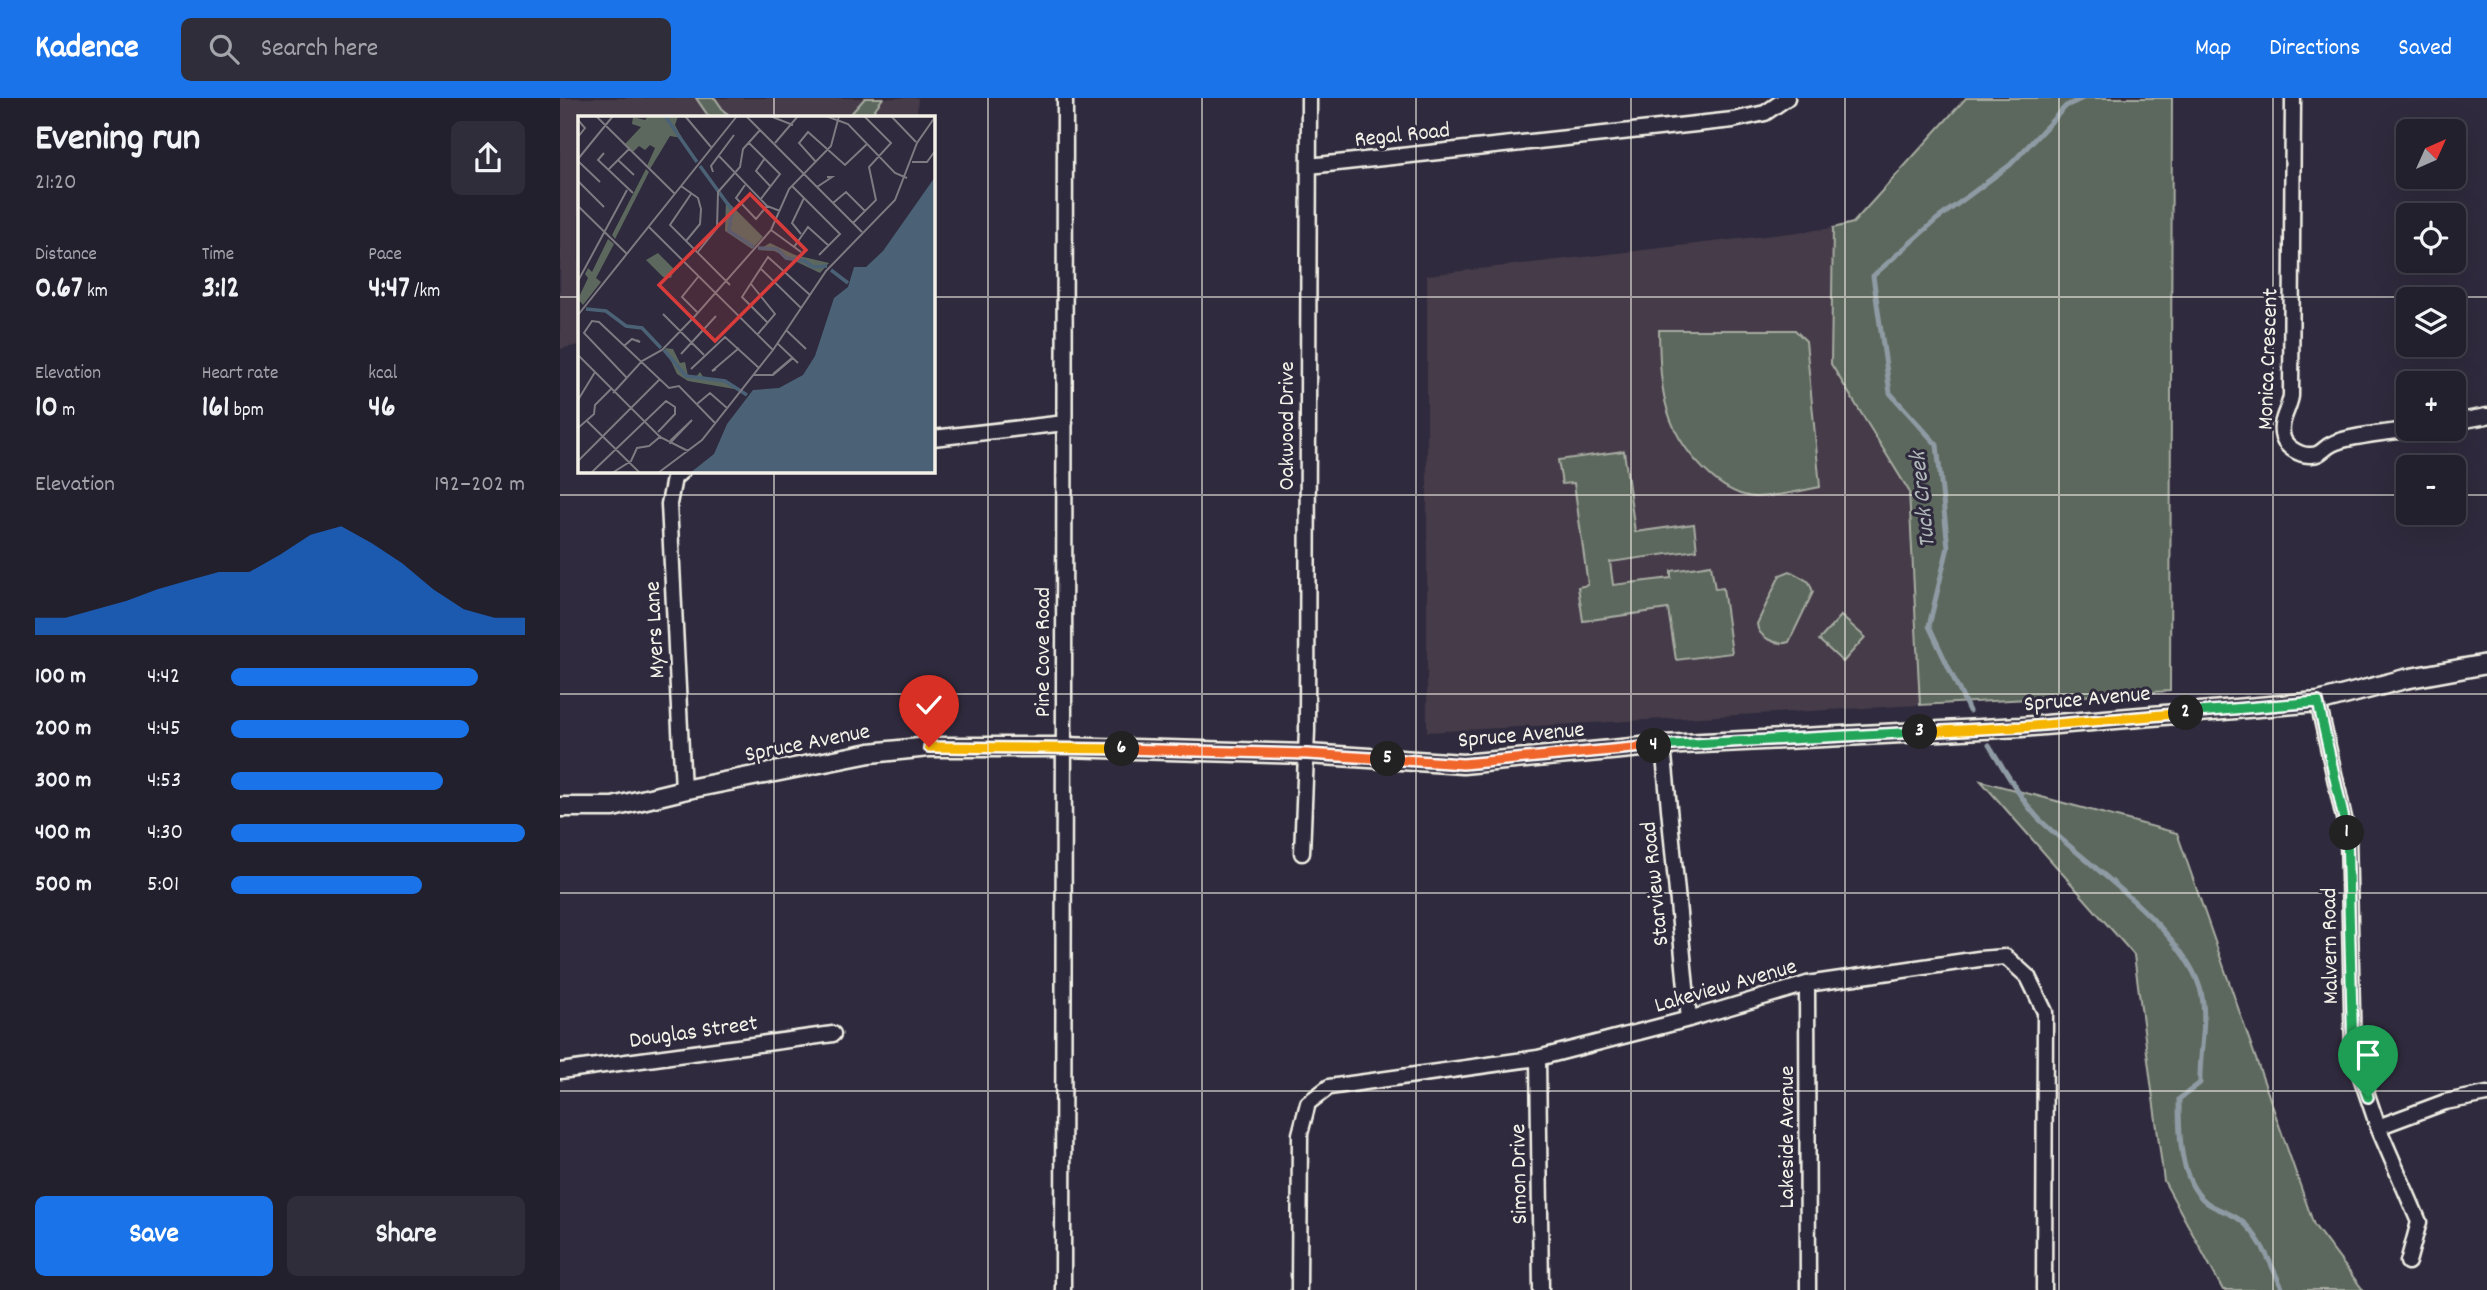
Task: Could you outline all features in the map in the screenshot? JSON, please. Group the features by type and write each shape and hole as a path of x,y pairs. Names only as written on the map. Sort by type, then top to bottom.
{"street":[{"name":"Pine Cove Road","path":"1063,1290 1065,98"},
{"name":"Oakwood Drive","path":"1302,853 1307,754 1309,98"},
{"name":"Regal Road","path":"1309,166 1733,120 1766,113 1787,98"},
{"name":"Monica Crescent","path":"2293,98 2291,396 2289,408 2281,422 2283,440 2295,451 2308,456 2321,454 2331,444 2396,432"},
{"path":"2466,420 2487,416"},
{"path":"934,438 1065,423"},
{"name":"Myers Lane","path":"681,472 674,478 669,504 683,790"},
{"name":"Spruce Avenue","path":"560,807 613,807 683,790 870,753 929,747 1064,747 1307,754 1463,764 1663,745 2021,727 2318,702 2405,679 2487,664"},
{"name":"Malvern Road","path":"2318,702 2348,836 2353,1053 2378,1127 2419,1222 2408,1262"},
{"name":"Starview Road","path":"1663,745 1689,1019"},
{"name":"Lakeview Avenue","path":"1299,1290 1300,1134 1308,1102 1329,1087 1538,1058 1689,1019 1807,984 2006,957 2028,977 2045,1012 2045,1290"},
{"name":"Lakeside Avenue","path":"1807,984 1808,1290"},
{"name":"Douglas Street","path":"560,1071 832,1034"},
{"name":"Simon Drive","path":"1538,1058 1541,1290"},
{"path":"2378,1127 2445,1102 2487,1094"}],"shaded area":[{"path":"560,98 918,98 917,116 578,116 578,345 560,349"},
{"path":"1833,228 1831,364 1909,491 1920,705 1427,732 1427,275"}],"green space":[{"path":"696,98 715,98 731,116 708,116"},
{"path":"865,98 883,98 870,116 849,116"},
{"path":"1966,98 2172,98 2170,691 1920,705 1909,491 1831,364 1833,228 1853,223"},
{"path":"1659,330 1795,330 1806,341 1820,487 1755,497 1732,491 1712,477 1696,461 1674,428 1663,392"},
{"path":"1624,451 1635,532 1694,524 1697,550 1610,562 1613,585 1671,578 1671,571 1711,565 1715,589 1723,588 1732,653 1676,660 1668,609 1583,621 1578,587 1588,585 1574,483 1562,484 1558,460"},
{"path":"1790,571 1809,582 1813,592 1789,642 1779,643 1764,637 1757,624 1780,575"},
{"path":"1841,616 1865,637 1843,662 1819,640"},
{"path":"1981,781 2177,833 2314,1225 2363,1290 2223,1290 2164,1181 2134,955"}],"waterway":[{"name":"Tuck Creek","path":"1969,711 1929,626 1948,547 1937,445 1890,393 1873,276 1936,220 2010,165 2066,106 2083,98"},
{"name":"Tuck Creek","path":"1989,745 2033,813 2153,920 2174,942 2190,965 2203,1000 2204,1023 2200,1083 2179,1099 2180,1140 2186,1169 2190,1182 2206,1202 2236,1217 2254,1234 2283,1290"}],"route":[{"path":"929,747 1064,747 1307,754 1463,764 1663,745 2021,727 2318,702 2348,836 2353,1053 2368,1097"}]}
